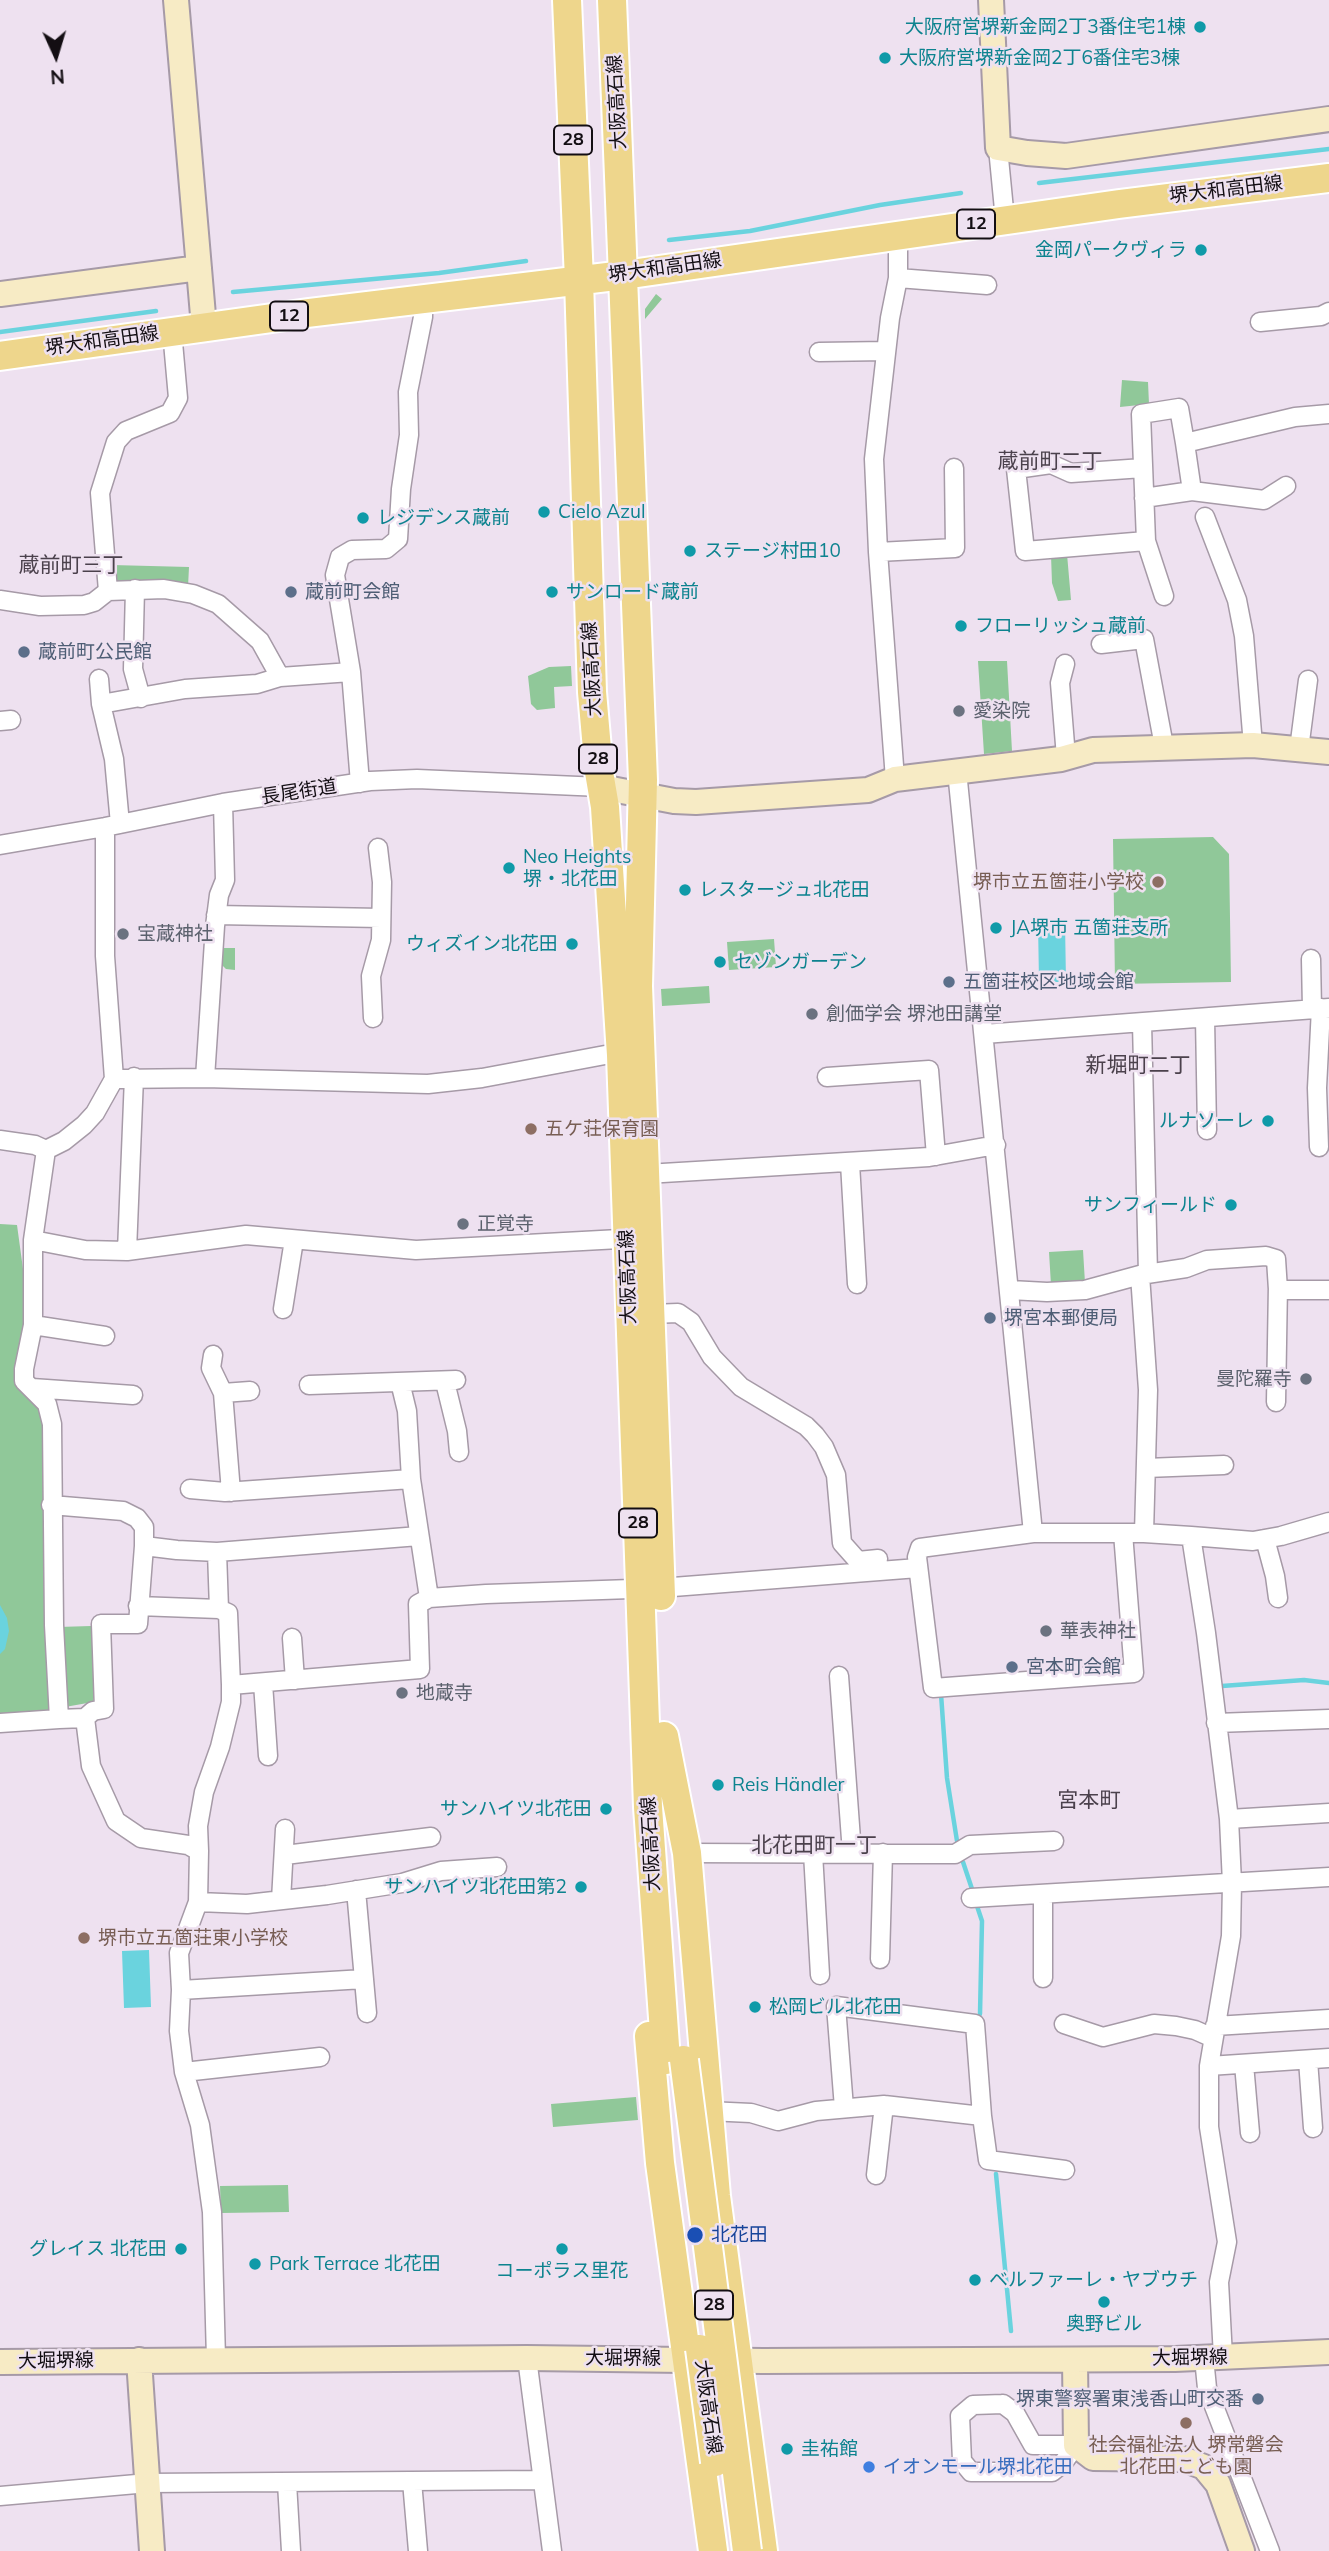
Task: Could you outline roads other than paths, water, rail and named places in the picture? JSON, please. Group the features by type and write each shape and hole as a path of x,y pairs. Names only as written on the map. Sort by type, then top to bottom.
{"main road":[{"name":"大阪高石線","path":"567,0 592,692 605,807 621,1055 637,1238 651,1588 664,1736 671,1885 678,2180 727,2551"},
{"name":"大阪高石線","path":"612,0 643,794 638,986 646,1174 637,1238 652,1314 648,1807 675,2060 747,2551"},
{"name":"堺大和高田線","path":"0,356 172,331 624,275 1005,220 1329,178"},
{"path":"664,1736 687,1853 716,2196 763,2551"},
{"path":"648,1807 641,1858 639,1907 660,2163 713,2551"}],"street":[{"path":"176,0 204,327"},
{"path":"991,0 998,148 1005,220"},
{"path":"998,148 1066,156 1329,119"},
{"path":"895,779 874,459 890,318 898,278 898,235"},
{"path":"0,294 199,268"},
{"path":"898,278 986,285"},
{"path":"360,783 351,672 335,575 340,557 352,550 386,549 398,539 401,489 409,435 408,392 424,300"},
{"path":"1260,322 1321,316 1329,312"},
{"path":"108,591 100,493 116,442 126,431 170,413 178,398 172,331"},
{"path":"819,352 886,351"},
{"path":"1164,596 1146,541 1141,414 1180,408 1192,491"},
{"path":"1185,443 1295,417 1329,414"},
{"path":"1143,468 1071,473 1051,464 1016,469 1025,551 1146,541"},
{"path":"878,552 955,548 954,468"},
{"path":"1144,498 1192,491 1264,500 1286,486"},
{"path":"1205,517 1237,600 1244,636 1253,745"},
{"path":"135,589 133,669 141,698"},
{"path":"0,600 40,606 73,606 94,602 108,591 164,589 193,594 218,604 260,640 280,677"},
{"path":"1101,644 1144,639 1164,746"},
{"path":"1065,664 1060,683 1066,757"},
{"path":"101,704 185,689 257,684 280,677 351,672"},
{"path":"46,1150 64,1141 84,1125 95,1113 114,1079 105,956 114,759 101,704 99,679"},
{"path":"1299,749 1308,680"},
{"path":"601,787 674,801 696,802 868,790 895,779 1066,757 1093,750 1253,745 1329,752"},
{"path":"957,771 1033,1534"},
{"name":"長尾街道","path":"0,845 113,826 223,803 360,783 417,779 601,787"},
{"path":"205,1078 216,915 225,880 223,803"},
{"path":"373,1018 371,976 381,940 382,882 378,848"},
{"path":"216,915 381,918"},
{"path":"1311,959 1320,1009 1317,1088 1319,1147"},
{"path":"984,1034 1320,1009"},
{"path":"1205,1018 1207,1130"},
{"path":"1142,1023 1144,1275 1148,1390 1144,1533"},
{"path":"114,1079 205,1078 428,1084 605,1055 621,1055"},
{"path":"827,1077 929,1070 936,1156"},
{"path":"127,1251 134,1077"},
{"path":"0,1140 35,1145 46,1150"},
{"path":"646,1174 936,1156 996,1145"},
{"path":"46,1150 33,1240 33,1325 24,1381 47,1404 52,1424 51,1505 59,1718"},
{"path":"850,1163 858,1284"},
{"path":"33,1240 85,1250 127,1251 246,1235 416,1250 637,1238"},
{"path":"283,1309 294,1240"},
{"path":"1010,1290 1085,1290 1186,1268 1207,1260 1266,1256 1276,1259 1278,1290 1329,1290"},
{"path":"1276,1402 1278,1284"},
{"path":"652,1314 678,1313 691,1322 712,1357 741,1387 806,1426 815,1435 824,1447 836,1475 842,1543 849,1553 858,1561 918,1562"},
{"path":"33,1325 106,1336"},
{"path":"213,1355 211,1368 223,1393 231,1492"},
{"path":"310,1384 451,1381 459,1452"},
{"path":"400,1382 407,1411 411,1479 429,1598"},
{"path":"32,1388 133,1395"},
{"path":"223,1393 250,1391"},
{"path":"1146,1468 1224,1465"},
{"path":"190,1489 231,1492 411,1479"},
{"path":"0,1723 85,1718 93,1711 104,1709 101,1624 138,1624 144,1527 137,1518 123,1511 51,1505"},
{"path":"1123,1533 1134,1673 933,1688 918,1562 920,1548 1033,1534 1123,1533 1144,1533 1253,1541 1329,1522"},
{"path":"144,1546 217,1552 419,1536"},
{"path":"1191,1536 1229,1819 1232,1883 1231,1936 1209,2066 1209,2127 1227,2242 1219,2282 1214,2358 1207,2388 1270,2551"},
{"path":"1265,1539 1278,1598"},
{"path":"217,1552 219,1609"},
{"path":"231,1685 420,1669 418,1604 429,1598 651,1588 918,1562"},
{"path":"138,1606 219,1609 228,1613 231,1702 204,1792 198,1826 198,1902 179,1953 181,1990 178,2031 184,2072 200,2126 212,2212 216,2360"},
{"path":"292,1638 295,1680"},
{"path":"839,1676 852,1853"},
{"path":"263,1683 268,1756"},
{"path":"85,1718 91,1766 116,1821 141,1838 188,1845 199,1851"},
{"path":"1216,1723 1329,1719"},
{"path":"1229,1819 1329,1813"},
{"path":"281,1900 285,1829"},
{"path":"285,1855 431,1837"},
{"path":"687,1853 955,1854 970,1845 1054,1841"},
{"path":"813,1853 820,1975"},
{"path":"880,1959 883,1853"},
{"path":"198,1902 247,1904 402,1883 440,1871 498,1867"},
{"path":"971,1898 1329,1877"},
{"path":"356,1890 367,2012"},
{"path":"1042,1895 1044,1978"},
{"path":"181,1990 364,1979"},
{"path":"844,2108 836,2006 975,2024 988,2160 1065,2170"},
{"path":"1064,2025 1103,2037 1154,2024 1214,2032 1329,2019"},
{"path":"184,2072 320,2057"},
{"path":"1209,2066 1329,2058"},
{"path":"1308,2060 1313,2128"},
{"path":"1244,2064 1250,2133"},
{"path":"708,2111 751,2113 778,2121 816,2111 884,2105 982,2116"},
{"path":"876,2175 884,2105"},
{"name":"大堀堺線","path":"0,2362 527,2358 1075,2360 1214,2358 1329,2352"},
{"path":"527,2358 552,2551"},
{"path":"139,2360 152,2551"},
{"path":"1075,2360 1076,2445 1063,2463 1052,2472 971,2472 962,2461 960,2416 973,2405 1003,2404 1015,2413 1034,2445 1076,2445 1093,2458 1183,2459 1204,2467 1218,2484 1242,2551"},
{"path":"0,2496 148,2483 542,2480"},
{"path":"412,2481 418,2551"},
{"path":"287,2483 291,2551"}],"water":[{"path":"1065,922 1066,982 1039,982 1038,923"},
{"path":"0,1605 7,1618 9,1631 5,1649 0,1654"},
{"path":"149,1950 151,2007 124,2008 122,1951"}],"waterway":[{"path":"1039,183 1329,149"},
{"path":"669,240 750,231 880,205 961,193"},
{"path":"233,292 439,273 526,261"},
{"path":"0,332 156,311"},
{"path":"1222,1686 1304,1680 1329,1683"},
{"path":"941,1694 947,1778 957,1841"},
{"path":"963,1862 972,1889"},
{"path":"977,1906 982,1921 980,2014"},
{"path":"996,2174 1011,2331"}],"place":[{"name":"大阪府営堺新金岡2丁3番住宅1棟","path":"1200,27"},
{"name":"大阪府営堺新金岡2丁6番住宅3棟","path":"885,58"},
{"name":"金岡パークヴィラ","path":"1201,250"},
{"name":"Cielo Azul","path":"544,512"},
{"name":"レジデンス蔵前","path":"363,518"},
{"name":"ステージ村田10","path":"690,551"},
{"name":"蔵前町会館","path":"291,592"},
{"name":"サンロード蔵前","path":"552,592"},
{"name":"フローリッシュ蔵前","path":"961,626"},
{"name":"蔵前町公民館","path":"24,652"},
{"name":"愛染院","path":"959,711"},
{"name":"Neo Heights 堺・北花田","path":"509,868"},
{"name":"堺市立五箇荘小学校","path":"1158,882"},
{"name":"レスタージュ北花田","path":"685,890"},
{"name":"JA堺市 五箇荘支所","path":"996,928"},
{"name":"宝蔵神社","path":"123,934"},
{"name":"ウィズイン北花田","path":"572,944"},
{"name":"セゾンガーデン","path":"720,962"},
{"name":"五箇荘校区地域会館","path":"949,982"},
{"name":"創価学会 堺池田講堂","path":"812,1014"},
{"name":"ルナソーレ","path":"1268,1121"},
{"name":"五ケ荘保育園","path":"531,1129"},
{"name":"サンフィールド","path":"1231,1205"},
{"name":"正覚寺","path":"463,1224"},
{"name":"堺宮本郵便局","path":"990,1318"},
{"name":"曼陀羅寺","path":"1306,1379"},
{"name":"華表神社","path":"1046,1631"},
{"name":"宮本町会館","path":"1012,1667"},
{"name":"地蔵寺","path":"402,1693"},
{"name":"Reis Händler","path":"718,1785"},
{"name":"サンハイツ北花田","path":"606,1809"},
{"name":"サンハイツ北花田第2","path":"581,1887"},
{"name":"堺市立五箇荘東小学校","path":"84,1938"},
{"name":"松岡ビル北花田","path":"755,2007"},
{"name":"北花田","path":"695,2235"},
{"name":"グレイス 北花田","path":"181,2249"},
{"name":"コーポラス里花","path":"562,2249"},
{"name":"Park Terrace 北花田","path":"255,2264"},
{"name":"ベルファーレ・ヤブウチ","path":"975,2280"},
{"name":"奥野ビル","path":"1104,2302"},
{"name":"堺東警察署東浅香山町交番","path":"1258,2399"},
{"name":"社会福祉法人 堺常磐会 北花田こども園","path":"1186,2423"},
{"name":"圭祐館","path":"787,2449"},
{"name":"イオンモール堺北花田","path":"869,2467"}],"district":[{"name":"蔵前町二丁","path":"1050,462"},
{"name":"蔵前町三丁","path":"71,566"},
{"name":"新堀町二丁","path":"1138,1066"},
{"name":"宮本町","path":"1089,1801"},
{"name":"北花田町一丁","path":"814,1846"}]}
